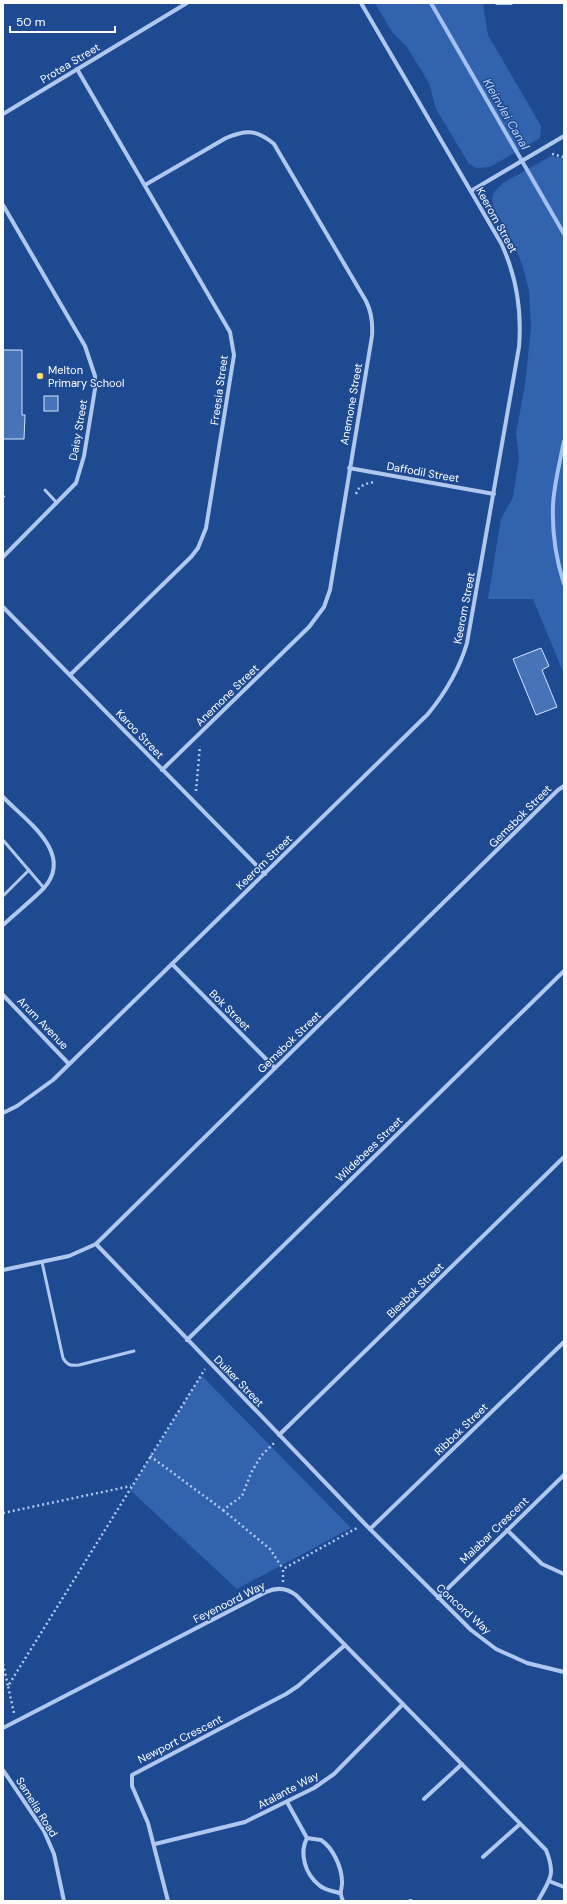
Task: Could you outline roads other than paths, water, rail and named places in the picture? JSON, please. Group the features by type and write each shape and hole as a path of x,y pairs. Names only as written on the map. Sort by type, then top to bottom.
{"street":[{"name":"Protea Street","path":"3,114 187,3"},
{"name":"Keerom Street","path":"3,1113 41,1090 69,1064 428,714 448,689 456,674 468,643 519,347 520,311 517,288 508,259 471,191 361,3"},
{"path":"497,3 510,3"},
{"name":"Freesia Street","path":"70,675 191,557 198,548 206,528 234,355 230,332 77,69"},
{"name":"Anemone Street","path":"145,185 226,138 238,133 249,131 259,134 274,144 371,311 372,336 330,590 324,607 310,627 162,770"},
{"path":"471,191 564,137"},
{"name":"Daisy Street","path":"3,205 85,346 95,376 95,389 80,472 76,483 3,556"},
{"name":"Daffodil Street","path":"349,468 494,494"},
{"name":"Karoo Street","path":"3,607 265,874"},
{"name":"Gemsbok Street","path":"3,1270 68,1256 96,1244 558,790 564,786"},
{"path":"3,797 49,844 53,855 54,865 51,877 44,888 3,925"},
{"name":"Bok Street","path":"172,964 275,1068"},
{"name":"Wildebees Street","path":"187,1340 564,971"},
{"name":"Arum Avenue","path":"3,995 69,1064"},
{"name":"Blesbok Street","path":"279,1435 564,1157"},
{"name":"Duiker Street","path":"96,1244 370,1529"},
{"name":"Ribbok Street","path":"370,1529 564,1342"},
{"name":"Malabar Crescent","path":"438,1598 564,1475"},
{"name":"Concord Way","path":"370,1529 438,1598 472,1630 496,1649 527,1663 564,1672"},
{"path":"507,1530 542,1564 564,1574"},
{"name":"Feyenoord Way","path":"3,1728 266,1592 283,1589 296,1595 546,1850 552,1868 549,1880 538,1901"},
{"name":"Newport Crescent","path":"168,1901 155,1844 148,1823 132,1786 132,1775 286,1694 298,1686 345,1645"},
{"name":"Atalante Way","path":"155,1844 235,1825 287,1802 325,1781 334,1774 403,1704"},
{"path":"424,1799 462,1764"},
{"name":"Samelia Road","path":"3,1770 44,1831 54,1854 64,1901"},
{"path":"287,1802 307,1838 302,1853 306,1866 312,1877 321,1887 339,1893"},
{"path":"483,1857 520,1824"},
{"path":"307,1838 321,1840 332,1853 342,1879 339,1893 343,1901"},
{"path":"549,1880 564,1887"}],"lane":[{"path":"45,490 57,503"},
{"path":"3,840 44,888"},
{"path":"3,896 29,870"},
{"path":"42,1262 63,1358 66,1364 72,1366 79,1365 134,1351"}],"waterway":[{"name":"Kleinvlei Canal","path":"431,3 564,234"},
{"name":"Kleinvlei Canal","path":"564,441 557,473 553,505 555,545 564,584"}],"place":[{"name":"Melton Primary School","path":"40,376"}]}
